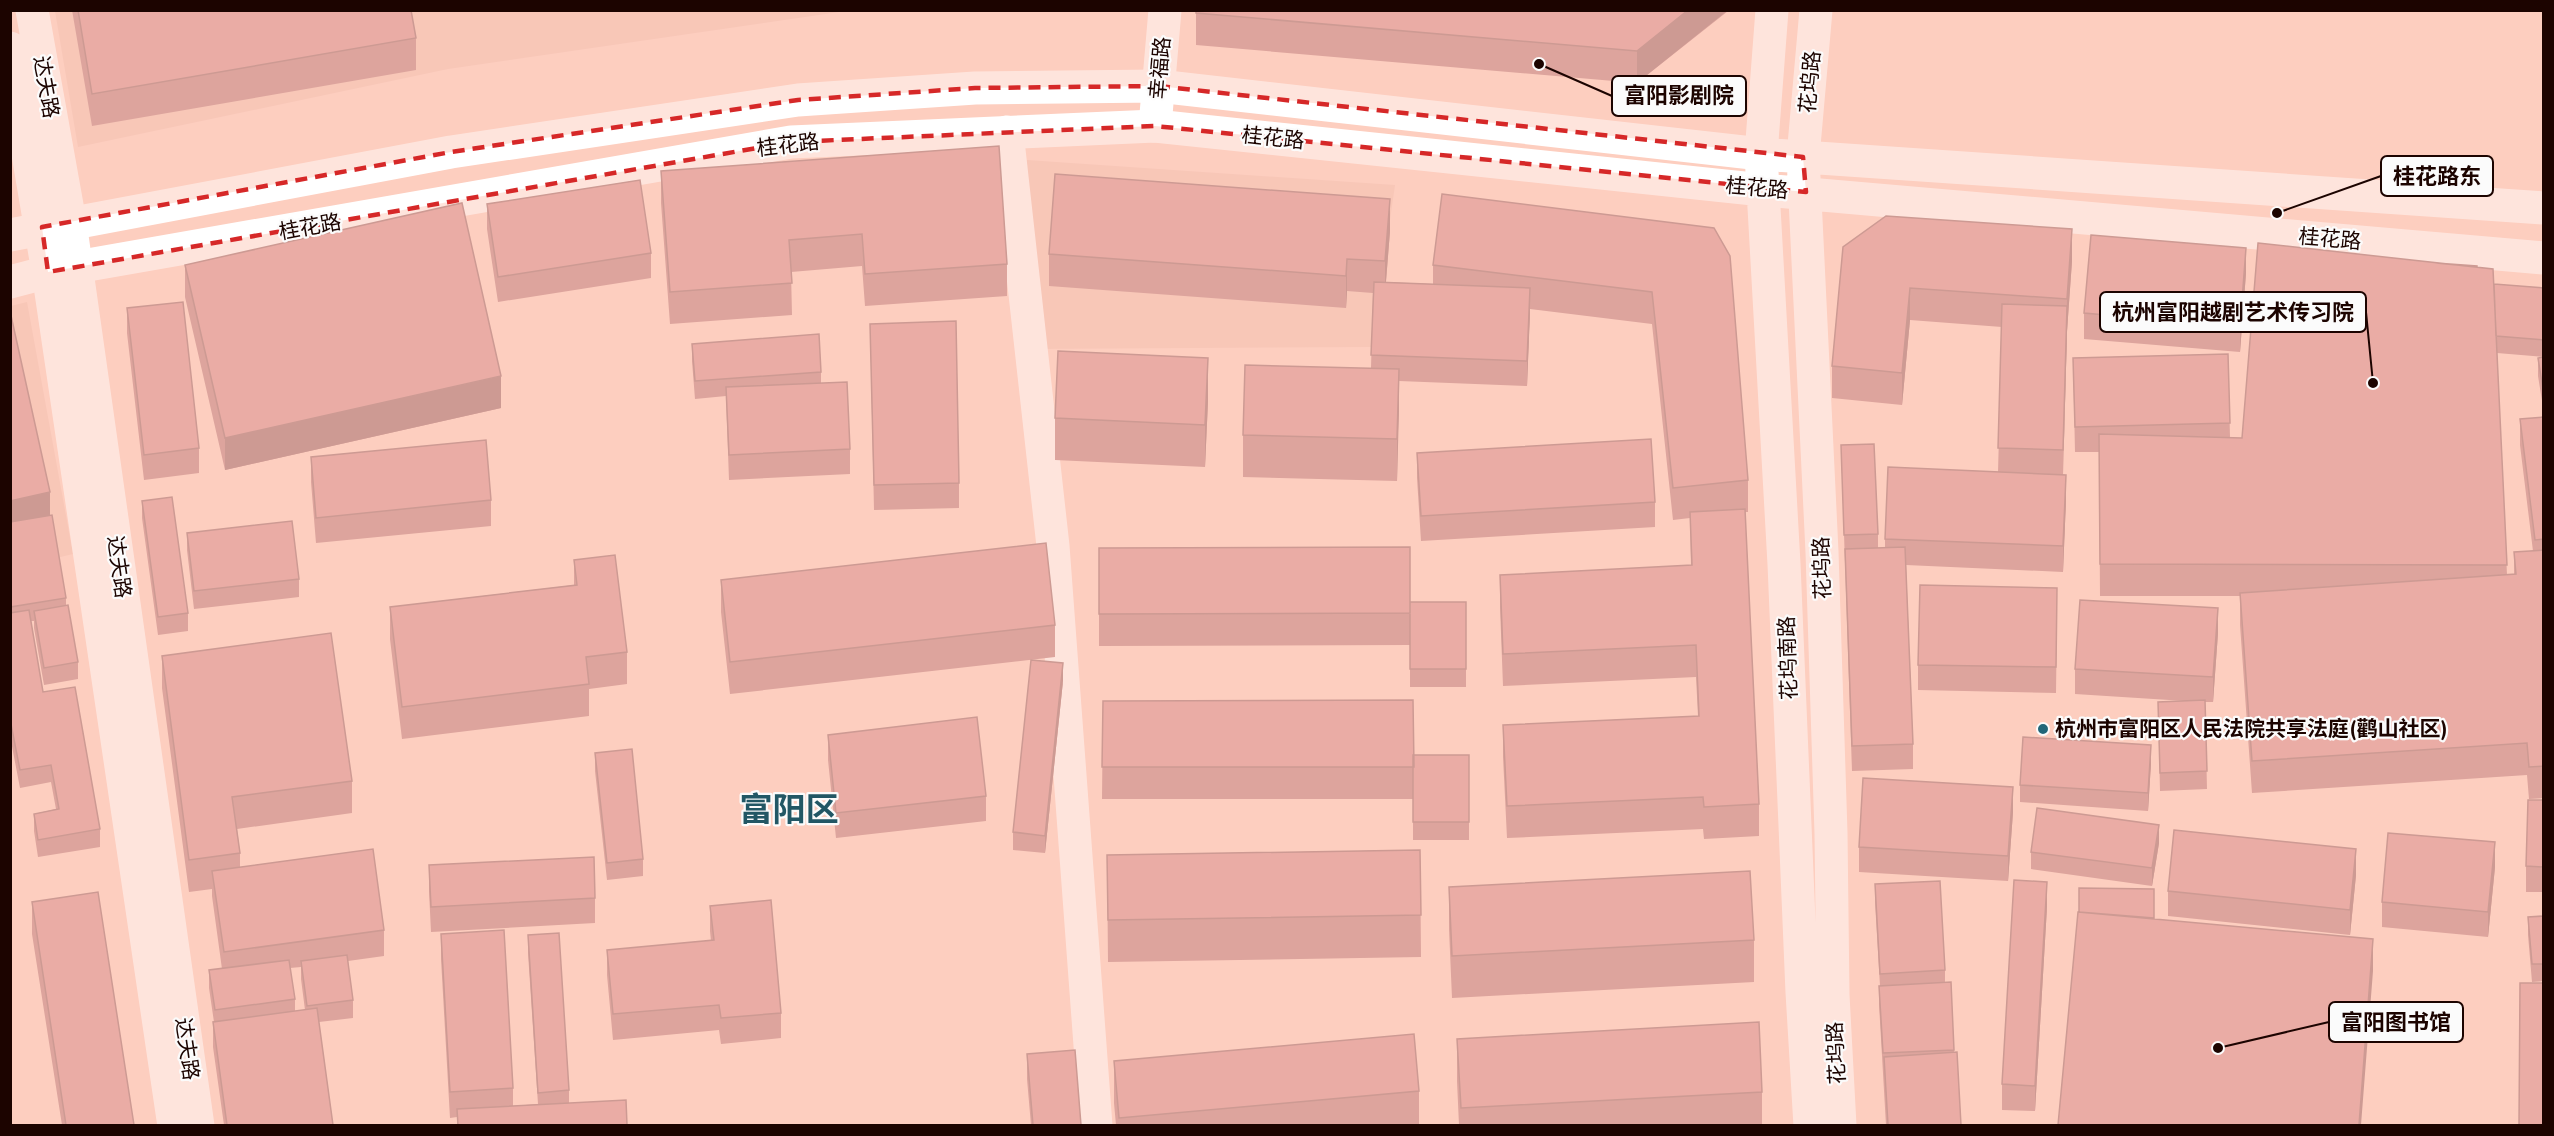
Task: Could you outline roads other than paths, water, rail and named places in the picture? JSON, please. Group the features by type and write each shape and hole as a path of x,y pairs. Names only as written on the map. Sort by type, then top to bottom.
{"main road":[{"name":"达夫路","path":"32,10 41,228"},
{"name":"幸福路","path":"1155,126 1165,10"},
{"name":"花坞路","path":"1763,190 1761,154 1772,10"},
{"name":"花坞路","path":"1816,10 1803,157 1822,564 1831,833 1833,995 1840,1125"},
{"name":"达夫路","path":"10,48 41,228 62,270 198,1125"},
{"path":"41,228 451,152 798,100 975,88 1158,86 1761,154 2544,208"},
{"name":"桂花路","path":"10,282 62,270 791,142 1155,126 1763,190 2544,258"},
{"path":"1007,132 1053,546 1096,1125"},
{"name":"花坞南路","path":"1763,190 1784,564 1802,992 1810,1125"},
{"name":"达夫路","path":"62,270 174,1125"}],"place":[{"name":"富阳影剧院","path":"1539,64"},
{"name":"桂花路东","path":"2277,213"},
{"name":"杭州富阳越剧艺术传习院","path":"2373,383"},
{"name":"杭州市富阳区人民法院共享法庭(鹳山社区)","path":"2043,729"},
{"name":"富阳图书馆","path":"2218,1048"}],"district":[{"name":"富阳区","path":"789,809"}]}
